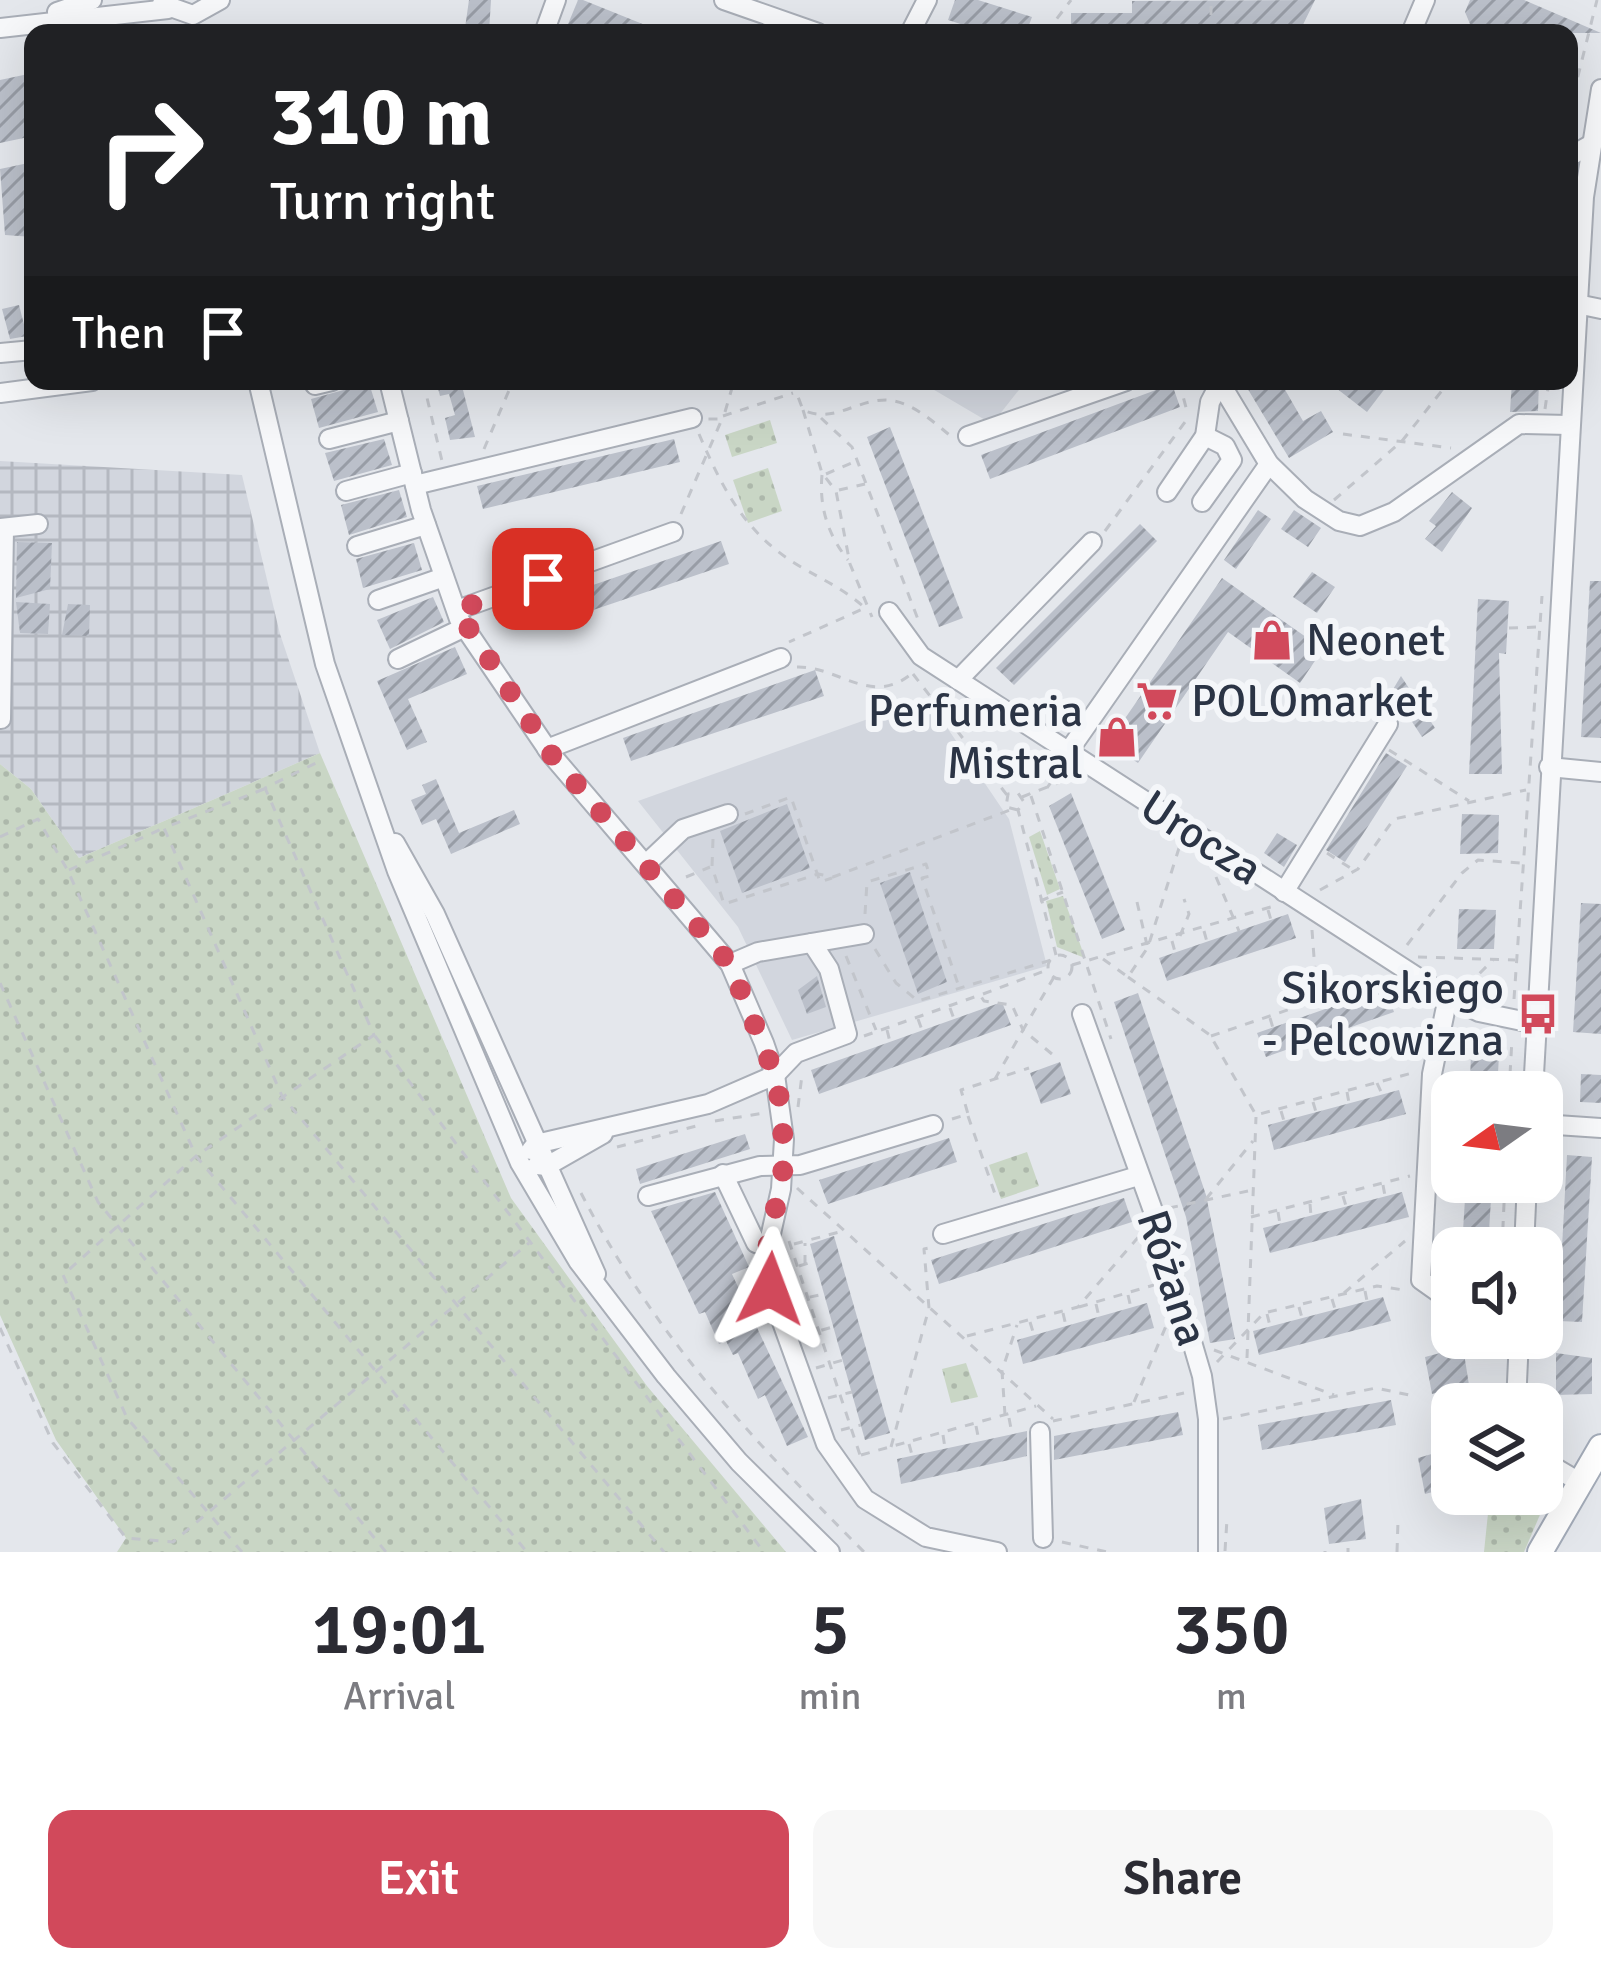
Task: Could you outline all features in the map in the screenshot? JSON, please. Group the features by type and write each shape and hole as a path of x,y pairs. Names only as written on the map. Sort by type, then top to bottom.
{"main road":[{"path":"1540,1552 1601,1447"}],"street":[{"path":"35,22 60,6 92,0"},
{"path":"724,0 792,24"},
{"path":"0,28 215,5"},
{"path":"1578,188 1601,89"},
{"path":"1578,152 1590,145"},
{"path":"260,390 312,621 397,871 520,1163 578,1261 680,1394 830,1552"},
{"path":"390,390 426,525 461,619 548,749 730,964 775,1075 784,1165 768,1246 770,1289 826,1444 865,1499 926,1537 997,1552"},
{"path":"968,436 1100,390"},
{"path":"1167,492 1204,436 1216,390"},
{"path":"1225,390 1269,464 1305,500 1339,521 1360,526 1394,512 1520,424 1569,425"},
{"path":"1534,1071 1571,390"},
{"path":"346,491 447,477 692,418"},
{"path":"329,439 399,421"},
{"path":"1202,502 1232,460 1225,446 1204,436"},
{"path":"1066,758 1269,464"},
{"path":"1,719 2,528 38,524"},
{"path":"357,546 426,525"},
{"path":"398,658 461,619 673,532"},
{"path":"958,680 1094,541"},
{"path":"378,600 444,577"},
{"name":"Urocza","path":"890,612 921,656 1066,758 1283,897 1448,997 1513,1021 1537,1024"},
{"path":"548,749 781,658"},
{"path":"1283,897 1340,794 1388,724"},
{"path":"1549,767 1601,772"},
{"path":"646,864 683,829 730,816"},
{"path":"386,829 435,914 600,1284"},
{"path":"730,964 758,952 864,934"},
{"path":"520,1163 547,1166 708,1104 775,1075 796,1053 847,1034 829,969 812,944"},
{"path":"1431,1288 1420,1280 1425,1172 1432,1074 1448,997"},
{"name":"Różana","path":"1082,1014 1202,1376 1208,1419 1208,1552"},
{"path":"1563,1125 1601,1127"},
{"path":"648,1196 723,1174 800,1165 933,1126"},
{"path":"520,1163 536,1144 610,1140"},
{"path":"723,1174 757,1243 768,1246"},
{"path":"944,1238 1138,1176"},
{"path":"1040,1432 1043,1538"},
{"path":"1563,1473 1581,1484"}],"path":[{"path":"1053,24 1071,0"},
{"path":"1578,76 1597,0"},
{"path":"425,390 447,477"},
{"path":"472,471 509,390"},
{"path":"673,532 735,390"},
{"path":"1094,541 1128,507 1189,417 1182,390"},
{"path":"1343,514 1329,505 1402,441 1442,390"},
{"path":"1539,415 1545,414 1548,390"},
{"path":"813,443 795,392 722,418 692,418 720,486 751,529 802,567 834,581 865,608 785,644 797,667 816,666 872,689 892,689 913,673"},
{"path":"820,418 886,400 917,409 954,439 968,436"},
{"path":"803,410 820,418 852,447 921,627"},
{"path":"1343,434 1465,450"},
{"path":"850,564 833,543 820,499 823,474 857,460"},
{"path":"836,490 866,484"},
{"path":"1511,1071 1543,593"},
{"path":"855,613 859,623"},
{"path":"1509,628 1540,627"},
{"path":"1385,748 1469,801"},
{"path":"1046,790 1066,758"},
{"path":"68,871 320,761"},
{"path":"1010,810 1005,803 1008,794 1031,796 1080,774"},
{"path":"266,788 374,1034 761,1550"},
{"path":"1320,890 1355,871 1394,819 1528,790"},
{"path":"983,1001 1048,970 1053,957 1018,810 1022,796"},
{"path":"1031,796 1089,960"},
{"path":"817,875 724,904 712,867 713,825 791,797 820,882 1018,810"},
{"path":"0,837 38,819 68,871 196,1156 527,1552"},
{"path":"1024,832 1042,826"},
{"path":"164,828 282,1096 664,1552"},
{"path":"1129,976 1148,947 1182,839"},
{"path":"1322,850 1355,871"},
{"path":"1407,945 1462,873 1478,860 1523,863"},
{"path":"959,987 922,878 930,876 926,864 867,882 864,934 896,983 919,1001 1053,957 1072,964 1148,947 1268,908 1283,897"},
{"path":"686,877 712,867"},
{"path":"1216,877 1239,931"},
{"path":"1040,901 1065,892"},
{"path":"1180,937 1189,914 1184,898"},
{"path":"1137,902 1148,947"},
{"path":"1268,908 1271,920"},
{"path":"1311,921 1317,1000"},
{"path":"1204,930 1207,942"},
{"path":"839,939 877,1032"},
{"path":"1172,940 1175,952"},
{"path":"1418,957 1517,960"},
{"path":"1102,958 1211,1036 1256,1115 1247,1358"},
{"path":"1467,986 1494,958"},
{"path":"1048,970 1054,977 1067,977 1072,964"},
{"path":"1211,1036 1365,984 1375,965"},
{"path":"995,1079 1054,977"},
{"path":"0,983 98,1202 386,1552"},
{"path":"1365,984 1369,994"},
{"path":"1334,994 1337,1005"},
{"path":"854,1040 950,1006 983,1001 1012,1004 1024,1030 1058,1058"},
{"path":"1301,1005 1305,1017"},
{"path":"950,1006 954,1019"},
{"path":"1270,1016 1273,1028"},
{"path":"918,1017 922,1030"},
{"path":"886,1028 890,1042"},
{"path":"242,1552 127,1418 63,1275 196,1156 374,1034"},
{"path":"797,1109 805,1057"},
{"path":"1003,1217 961,1090 1030,1068"},
{"path":"1256,1115 1408,1074"},
{"path":"1377,1081 1382,1094"},
{"path":"1346,1090 1349,1103"},
{"path":"1312,1100 1316,1112"},
{"path":"1281,1109 1284,1121"},
{"path":"610,1140 753,1112 768,1114"},
{"path":"933,1126 968,1114"},
{"path":"1206,1199 1254,1140"},
{"path":"1250,1218 1425,1172"},
{"path":"1383,1183 1385,1196"},
{"path":"576,1184 632,1288 671,1342 738,1425 864,1552"},
{"path":"791,1208 796,1187 1054,1420 1192,1391"},
{"path":"1163,1209 1250,1191"},
{"path":"1342,1194 1346,1206"},
{"path":"1310,1202 1312,1216"},
{"path":"1277,1210 1280,1224"},
{"path":"785,1230 860,1455"},
{"path":"790,1246 844,1231"},
{"path":"1078,1307 1141,1234"},
{"path":"891,1447 929,1308 924,1249 944,1238"},
{"path":"1343,1294 1399,1244 1413,1238"},
{"path":"805,1241 805,1264"},
{"path":"0,1328 53,1443 126,1538 172,1542 211,1515 292,1440 529,1243"},
{"path":"797,1266 814,1262"},
{"path":"1209,1369 1267,1312 1365,1289 1400,1292 1420,1280"},
{"path":"966,1337 1154,1285"},
{"path":"1365,1289 1367,1301"},
{"path":"1400,1292 1406,1302"},
{"path":"1127,1293 1131,1308"},
{"path":"784,1302 824,1294"},
{"path":"1332,1297 1335,1310"},
{"path":"1095,1302 1099,1317"},
{"path":"1298,1305 1302,1318"},
{"path":"1062,1311 1066,1326"},
{"path":"1267,1312 1270,1326"},
{"path":"1030,1320 1034,1335"},
{"path":"1012,1434 1002,1371 1017,1323"},
{"path":"1134,1403 1166,1326"},
{"path":"796,1337 833,1327"},
{"path":"1204,1347 1247,1358 1336,1396"},
{"path":"809,1370 842,1360"},
{"path":"1226,1418 1376,1388 1408,1395"},
{"path":"820,1400 852,1392"},
{"path":"848,1461 1039,1406"},
{"path":"834,1433 861,1424"},
{"path":"976,1424 979,1441"},
{"path":"943,1433 945,1448"},
{"path":"909,1442 912,1455"},
{"path":"1396,1552 1398,1522"},
{"path":"1043,1538 1108,1552"},
{"path":"170,1552 172,1542"}],"shaded area":[{"path":"934,390 1019,390 992,424"},
{"path":"0,461 242,475 280,634 320,753 79,858 31,789 0,764"},
{"path":"927,698 1009,819 1047,966 792,1040 738,927 638,801"}],"green space":[{"path":"770,420 777,443 732,457 725,435"},
{"path":"768,468 782,511 748,523 733,480"},
{"path":"320,753 511,1198 647,1386 786,1552 117,1552 126,1538 56,1440 0,1315 0,764 31,789 79,858"},
{"path":"1040,831 1060,889 1047,895 1029,837"},
{"path":"1063,896 1085,958 1057,947 1046,901"},
{"path":"1027,1152 1039,1186 1001,1199 989,1165"},
{"path":"966,1363 978,1397 951,1403 942,1369"},
{"path":"1488,1515 1540,1515 1524,1552 1484,1552"}],"building":[{"path":"469,0 491,0 490,24 466,24"},
{"path":"578,0 583,0 643,24 568,24"},
{"path":"955,0 978,0 1032,17 1029,24 948,20"},
{"path":"1315,0 1303,24 1071,24 1071,13 1132,13 1132,1"},
{"path":"1470,0 1524,0 1601,33 1578,33 1578,24 1470,24 1465,12"},
{"path":"24,75 24,138 0,143 0,80"},
{"path":"24,164 24,236 5,235 0,169"},
{"path":"19,305 24,337 10,339 2,309"},
{"path":"344,390 371,390 378,412 319,428 311,399"},
{"path":"438,390 463,390 475,437 450,440 445,418 455,415 449,394 440,396"},
{"path":"1156,390 1174,390 1180,407 990,479 981,455"},
{"path":"1248,390 1285,390 1303,421 1321,411 1333,432 1289,458"},
{"path":"1339,390 1384,390 1367,412"},
{"path":"1511,390 1539,390 1538,411 1510,412"},
{"path":"890,427 963,618 939,627 867,437"},
{"path":"384,439 392,465 334,481 325,453"},
{"path":"674,439 680,462 483,509 477,486"},
{"path":"399,490 407,517 349,535 341,505"},
{"path":"1452,492 1472,508 1442,552 1425,539 1436,526 1429,521"},
{"path":"1258,510 1271,519 1236,569 1224,560"},
{"path":"1294,510 1321,528 1308,547 1281,529"},
{"path":"1140,524 1157,541 1014,685 996,668"},
{"path":"721,541 729,564 537,629 529,607"},
{"path":"17,542 52,543 50,589 16,598"},
{"path":"414,543 422,570 363,588 356,559"},
{"path":"1312,572 1335,587 1317,613 1293,597"},
{"path":"1222,578 1323,649 1300,683 1228,632 1138,763 1108,743"},
{"path":"1590,581 1601,581 1601,738 1581,737"},
{"path":"433,597 444,622 390,649 377,620"},
{"path":"1478,599 1509,601 1506,654 1499,653 1502,774 1469,774"},
{"path":"16,602 50,604 48,634 20,633"},
{"path":"68,604 90,605 89,636 62,635"},
{"path":"455,647 467,674 408,699 427,742 407,750 377,681"},
{"path":"815,670 824,696 631,761 623,738"},
{"path":"1401,676 1435,728 1422,737 1392,691"},
{"path":"1386,753 1407,766 1345,862 1326,850"},
{"path":"436,779 459,833 514,810 520,824 451,854 436,819 422,825 411,800 426,794 422,785"},
{"path":"1071,793 1125,930 1102,939 1049,806"},
{"path":"787,804 810,868 742,893 720,831"},
{"path":"1462,814 1499,815 1498,853 1460,854"},
{"path":"1277,833 1297,845 1284,867 1264,853"},
{"path":"910,872 947,982 918,994 880,883"},
{"path":"1581,903 1601,904 1601,1034 1573,1032"},
{"path":"1459,909 1496,910 1494,949 1457,949"},
{"path":"1288,914 1296,938 1167,981 1159,958"},
{"path":"817,976 826,1007 807,1014 798,990"},
{"path":"1385,988 1394,1012 1266,1057 1257,1033"},
{"path":"1138,993 1206,1195 1235,1339 1210,1343 1186,1217 1114,1002"},
{"path":"1002,1002 1011,1025 819,1094 811,1070"},
{"path":"1471,1053 1499,1055 1498,1071 1470,1071"},
{"path":"1060,1062 1071,1094 1041,1104 1030,1073"},
{"path":"1581,1074 1601,1075 1601,1103 1580,1102"},
{"path":"1399,1090 1406,1114 1274,1150 1268,1125"},
{"path":"745,1134 750,1149 640,1184 636,1169"},
{"path":"949,1138 957,1162 828,1204 819,1180"},
{"path":"1567,1155 1592,1157 1582,1322 1563,1321"},
{"path":"715,1192 749,1267 732,1274 808,1437 787,1446 765,1395 758,1399 738,1353 733,1355 726,1341 719,1344 705,1312 699,1314 651,1211"},
{"path":"1402,1192 1409,1217 1270,1253 1263,1228"},
{"path":"1124,1198 1132,1222 939,1284 931,1260"},
{"path":"1465,1203 1491,1203 1489,1227 1463,1227"},
{"path":"834,1236 890,1433 865,1440 810,1244"},
{"path":"1383,1297 1391,1321 1259,1355 1253,1331"},
{"path":"1147,1303 1154,1328 1023,1364 1017,1340"},
{"path":"1563,1354 1592,1358 1592,1394 1563,1395 1563,1383 1556,1383 1556,1359 1563,1359"},
{"path":"1425,1357 1465,1359 1469,1383 1431,1383 1431,1389"},
{"path":"1391,1400 1396,1425 1262,1450 1258,1425"},
{"path":"1178,1412 1183,1435 1054,1460 1054,1436"},
{"path":"1027,1431 1027,1456 901,1484 897,1459"},
{"path":"1431,1454 1431,1492 1425,1494 1418,1458"},
{"path":"1361,1499 1366,1539 1329,1544 1324,1508"}],"place":[{"name":"Neonet","path":"1272,640"},
{"name":"POLOmarket","path":"1157,701"},
{"name":"Perfumeria Mistral","path":"1117,737"},
{"name":"Sikorskiego - Pelcowizna","path":"1538,1014"}],"route":[{"path":"543,579 457,610 550,753 730,964 764,1042 782,1112 784,1165 768,1246 770,1289"}]}
